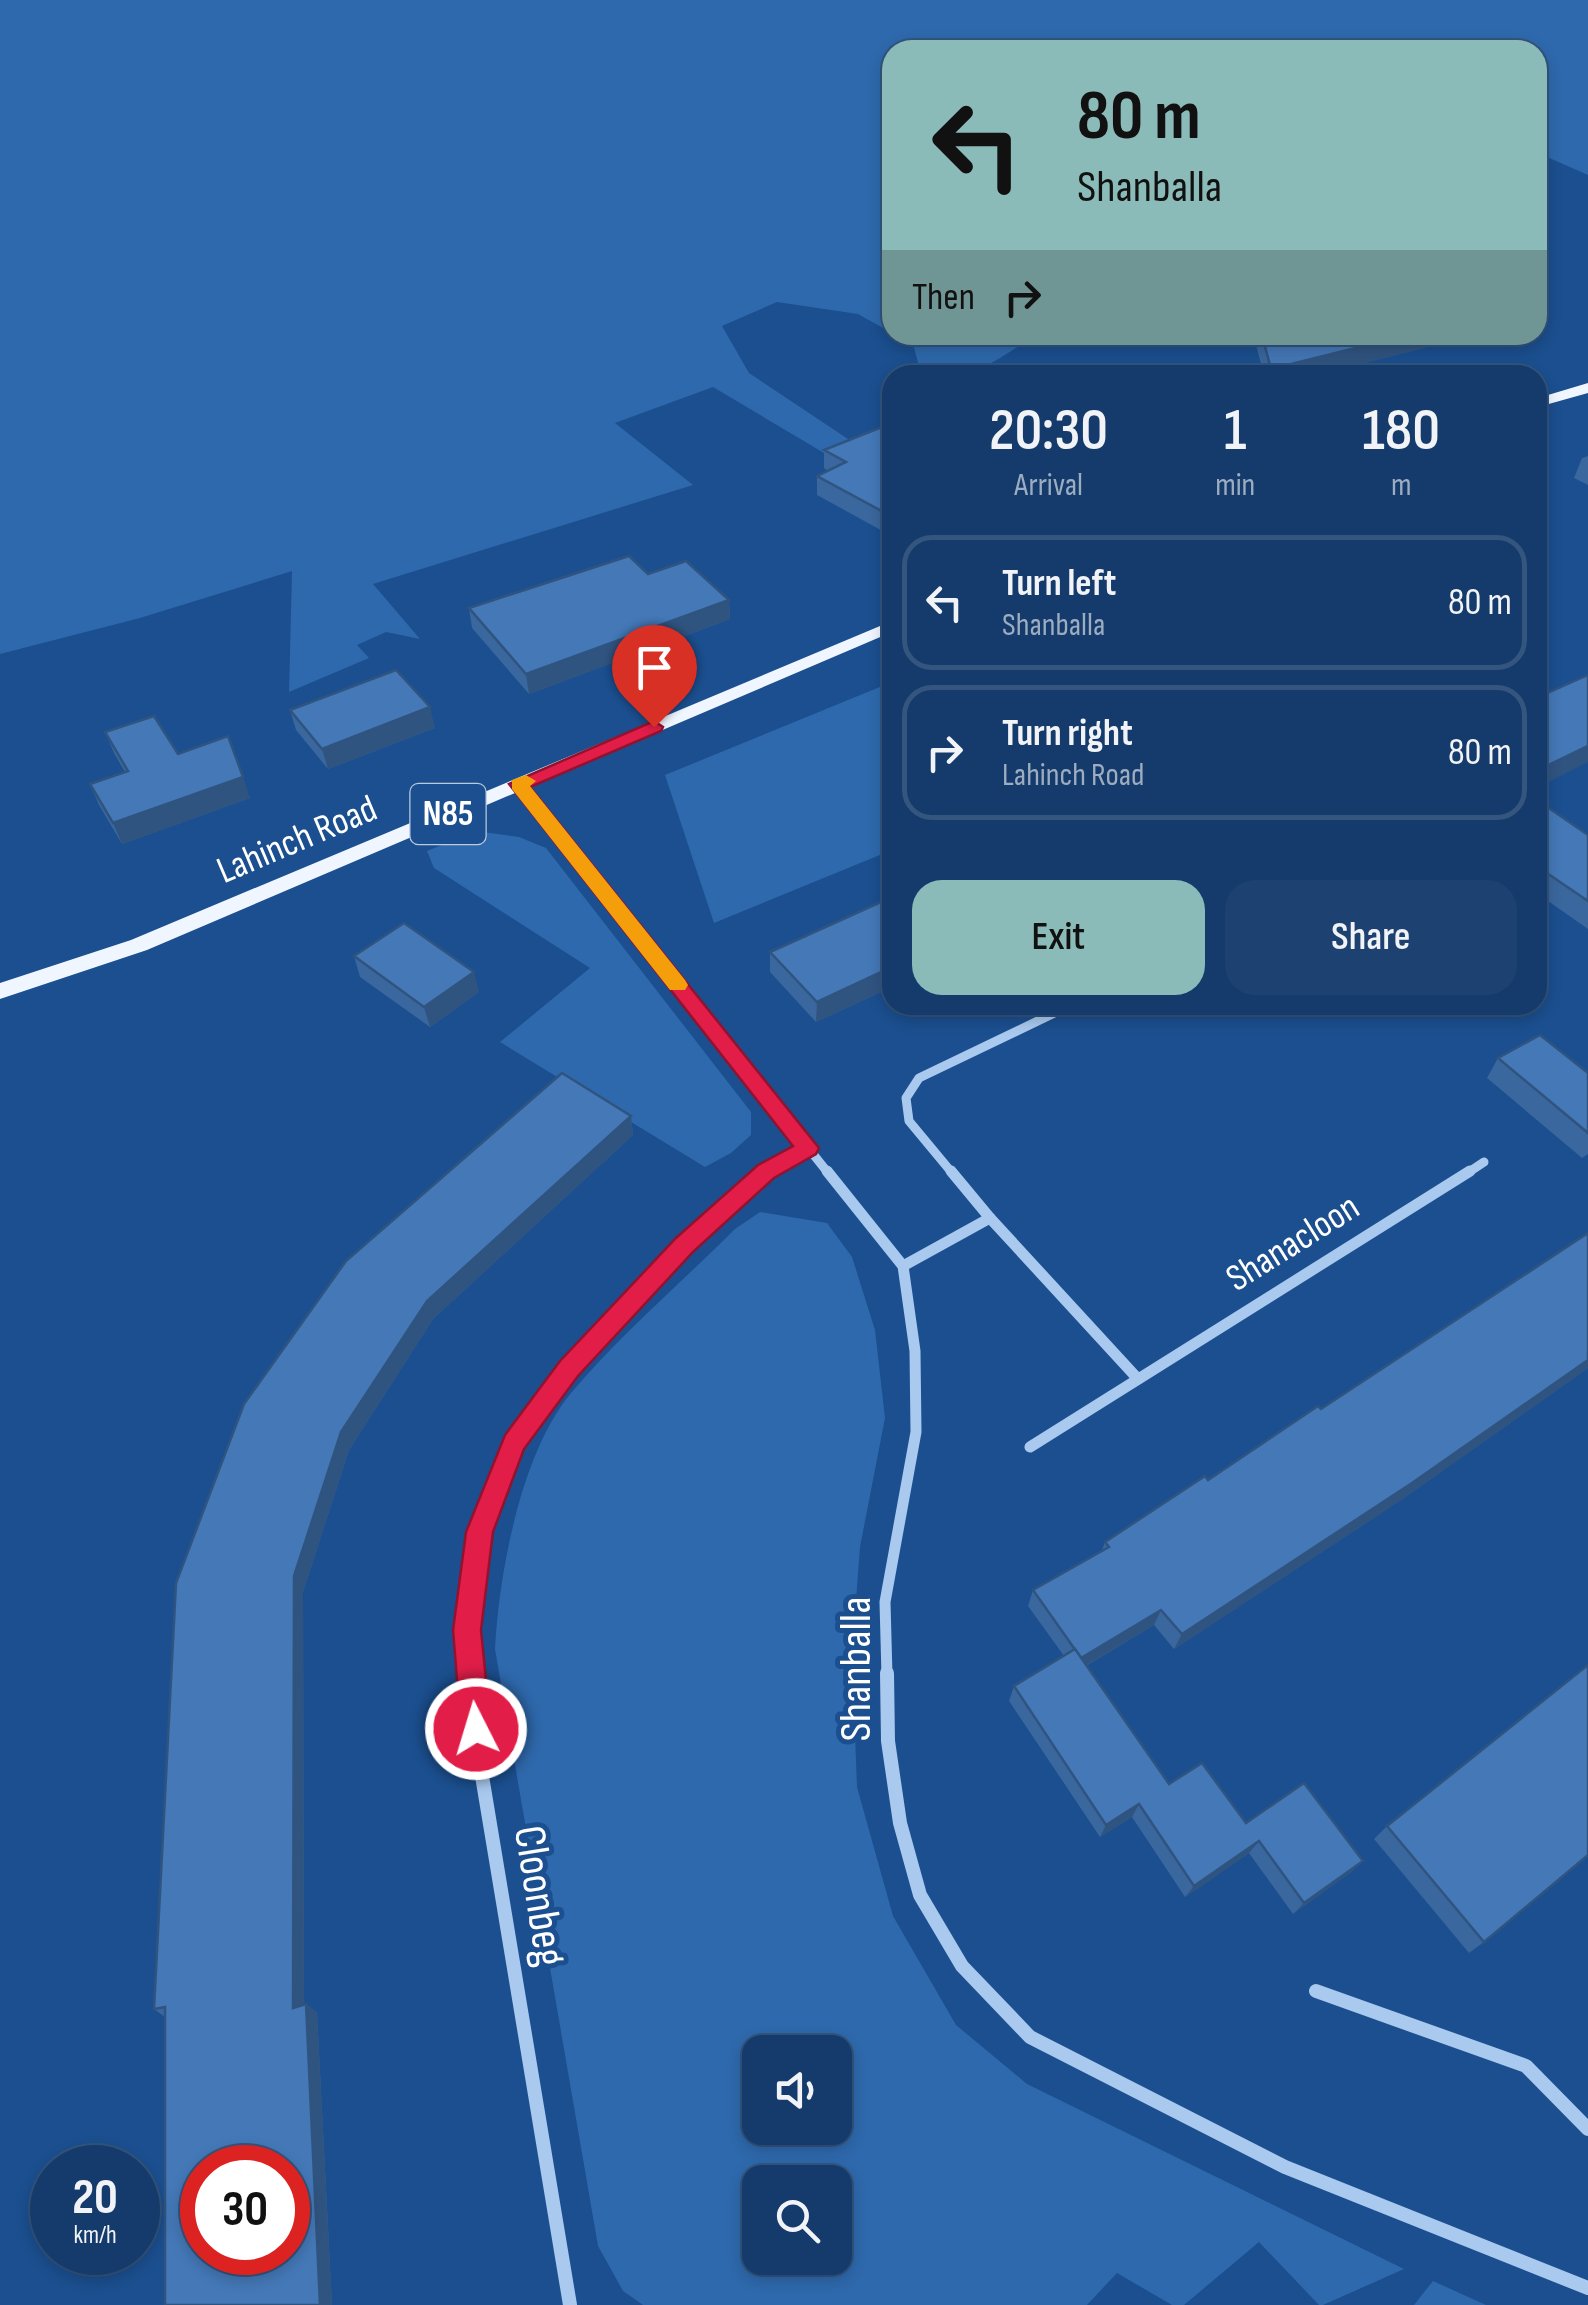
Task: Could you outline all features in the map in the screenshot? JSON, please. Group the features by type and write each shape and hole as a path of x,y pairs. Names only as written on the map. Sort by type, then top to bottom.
{"main road":[{"path":"1547,400 1588,388"},
{"name":"Lahinch Road","path":"0,992 139,945 882,630"}],"street":[{"path":"518,784 903,1266 990,1218"},
{"path":"1050,1015 919,1078 906,1098 909,1121 990,1218 1138,1379"},
{"name":"Cloonbeg","path":"570,2305 476,1729 467,1630 480,1532 514,1443 569,1369 684,1245 766,1172 808,1148"},
{"name":"Shanacloon","path":"1030,1447 1484,1162"},
{"name":"Shanballa","path":"903,1266 915,1351 916,1432 885,1602 888,1741 900,1823 920,1895 962,1966 1030,2037 1285,2167 1588,2288"},
{"path":"1316,1992 1526,2066 1588,2129"}],"shaded area":[{"path":"0,0 1588,0 1588,175 1547,157 1547,40 882,40 882,327 858,314 777,302 722,326 749,373 854,443 824,453 713,387 615,423 693,485 373,584 420,639 386,632 357,645 369,658 289,692 292,571 140,618 0,654"},
{"path":"913,345 1021,345 987,365 919,365"},
{"path":"882,686 882,854 714,923 665,775"},
{"path":"476,831 519,837 546,848 751,1112 751,1135 731,1153 705,1167 500,1042 590,968 434,868 427,851"},
{"path":"760,1212 827,1223 852,1257 875,1330 885,1418 860,1547 852,1654 857,1787 893,1916 956,2025 1027,2084 1404,2269 1323,2305 1259,2242 1184,2305 1172,2305 1117,2273 1087,2305 643,2305 623,2291 598,2246 495,1649 508,1550 526,1480 554,1418 609,1351 735,1229"},
{"path":"1433,2281 1486,2305 1414,2305"}],"building":[{"path":"1265,345 1368,345 1287,365 1270,365"},
{"path":"882,427 882,511 817,476 846,462 824,450"},
{"path":"629,556 648,574 686,561 729,600 526,674 469,608"},
{"path":"396,670 430,707 322,749 290,710"},
{"path":"1588,675 1588,746 1547,766 1547,693"},
{"path":"154,716 178,754 228,736 243,777 113,823 90,784 128,771 105,732"},
{"path":"1547,807 1588,835 1588,901 1547,873"},
{"path":"882,902 882,972 817,1002 770,952"},
{"path":"404,923 474,972 424,1007 354,956"},
{"path":"1540,1035 1588,1073 1588,1133 1498,1058"},
{"path":"562,1073 631,1116 427,1301 341,1432 294,1576 293,2008 306,2004 320,2305 165,2305 165,2007 154,2009 176,1583 244,1404 346,1261"},
{"path":"1588,1233 1588,1360 1412,1483 1182,1634 1161,1610 1081,1658 1033,1590 1109,1547 1105,1542 1205,1476 1208,1480 1318,1406 1321,1409"},
{"path":"1075,1649 1169,1784 1202,1763 1246,1823 1304,1783 1363,1861 1304,1903 1259,1841 1194,1886 1139,1804 1106,1825 1014,1686"},
{"path":"1588,1665 1588,1855 1484,1942 1387,1826"}],"slow traffic":[{"path":"526,781 518,784 678,985"}],"route":[{"path":"476,1729 467,1630 480,1532 514,1443 569,1369 684,1245 766,1172 808,1148 518,784 654,727"}]}
